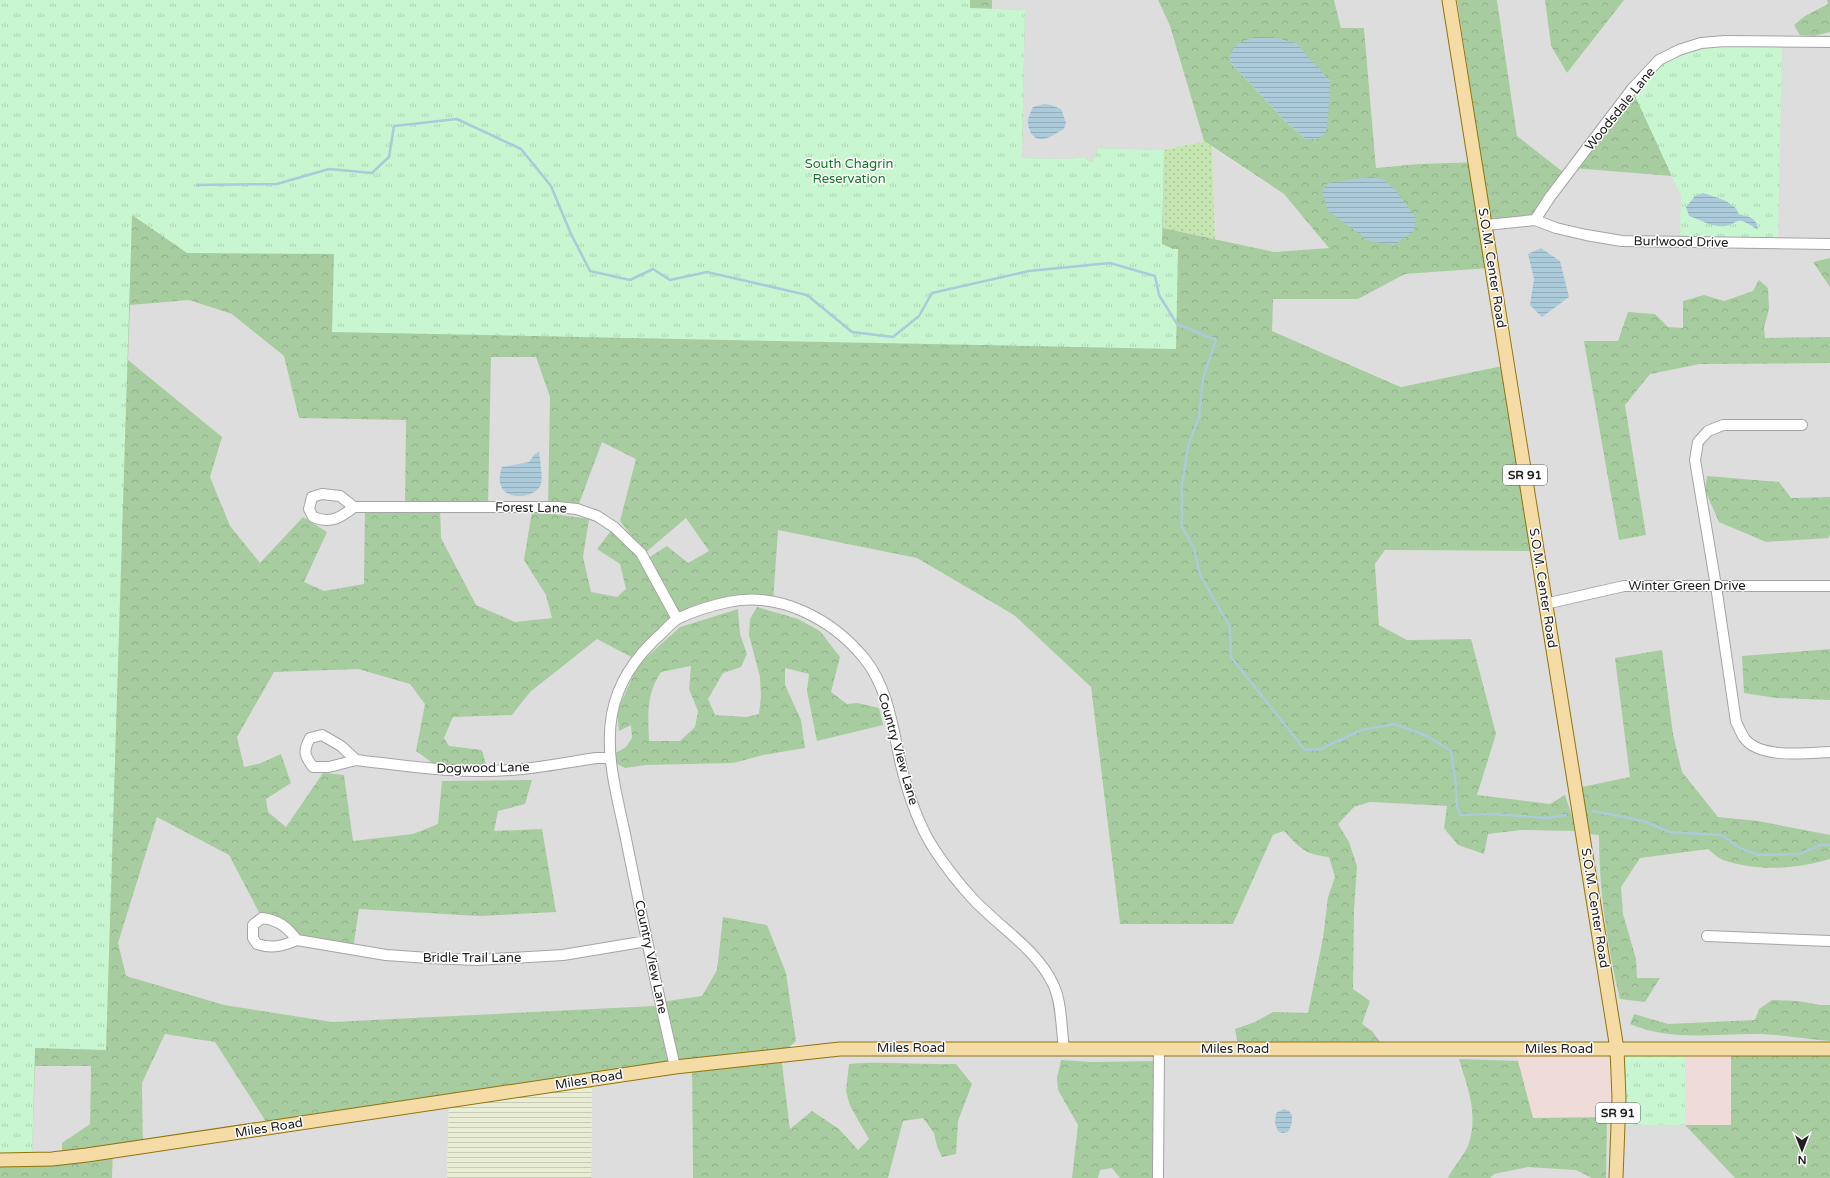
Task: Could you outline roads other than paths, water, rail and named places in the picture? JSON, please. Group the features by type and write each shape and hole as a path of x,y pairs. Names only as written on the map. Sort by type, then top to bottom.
{"main road":[{"name":"S.O.M. Center Road","path":"1449,0 1618,1049 1619,1098 1616,1178"},
{"name":"Miles Road","path":"0,1160 52,1159 87,1156 675,1067 840,1049 1830,1049"}],"street":[{"name":"Woodsdale Lane","path":"1535,220 1550,197 1632,89 1659,60 1679,50 1701,42 1830,42"},
{"path":"1486,225 1535,220"},
{"name":"Burlwood Drive","path":"1535,220 1556,228 1622,241 1830,244"},
{"path":"1802,425 1723,425 1708,431 1698,442 1695,460 1716,586 1736,722 1746,740 1758,747 1780,753 1830,752"},
{"name":"Forest Lane","path":"354,507 557,507 577,509 597,516 614,527 641,553 677,619"},
{"name":"Winter Green Drive","path":"1546,604 1624,586 1830,586"},
{"name":"Country View Lane","path":"675,1067 647,941 610,758 612,714 620,687 637,660 655,639 677,619 728,602 756,600 782,604 828,624 848,640 866,660 882,691 891,717 908,789 918,819 945,867 973,899 1043,965 1055,989 1064,1048"},
{"name":"Dogwood Lane","path":"356,760 341,746 322,735 310,738 305,748 306,758 313,767 329,767 356,760 416,768 458,771 511,770 596,758 610,758"},
{"path":"1707,936 1830,941"},
{"name":"Bridle Trail Lane","path":"297,940 386,955 477,960 563,955 647,941"},
{"path":"1158,1178 1159,1048"}],"water":[{"path":"1254,37 1272,37 1296,43 1330,81 1326,133 1317,139 1306,139 1286,122 1230,62 1232,51 1236,45"},
{"path":"1044,104 1061,109 1066,123 1064,129 1043,139 1039,139 1031,134 1028,119 1033,107"},
{"path":"1371,177 1383,179 1396,191 1416,218 1414,231 1394,245 1369,241 1328,211 1322,192 1328,183"},
{"path":"1703,193 1729,203 1737,210 1739,214 1753,219 1758,230 1748,223 1741,221 1728,225 1716,226 1689,216 1686,207 1695,196"},
{"path":"1541,248 1560,261 1569,297 1542,317 1530,305 1534,279 1528,254"},
{"path":"539,452 542,481 537,490 531,494 523,496 515,496 507,493 502,488 500,479 502,467 529,462 535,454"},
{"path":"1284,1109 1289,1111 1292,1115 1292,1122 1288,1132 1282,1133 1278,1131 1275,1124 1276,1113"}],"waterway":[{"path":"197,185 277,184 329,169 372,173 389,157 394,126 457,119 521,149 551,186 571,234 590,271 630,280 653,269 670,280 707,272 807,295 852,332 893,337 919,316 932,293 1029,271 1110,263 1155,276 1159,295 1177,324 1216,340 1203,378 1199,417 1188,446 1182,485 1182,527 1194,548 1200,575 1230,627 1231,657 1305,750 1321,749 1361,730 1395,724 1429,737 1451,751 1456,786 1457,807 1460,815 1493,814 1547,818 1566,815"},
{"path":"1593,811 1644,821 1669,832 1721,835 1740,848 1759,855 1799,854 1821,845 1830,845"}],"park label":[{"name":"South Chagrin Reservation","path":"849,172"}]}
